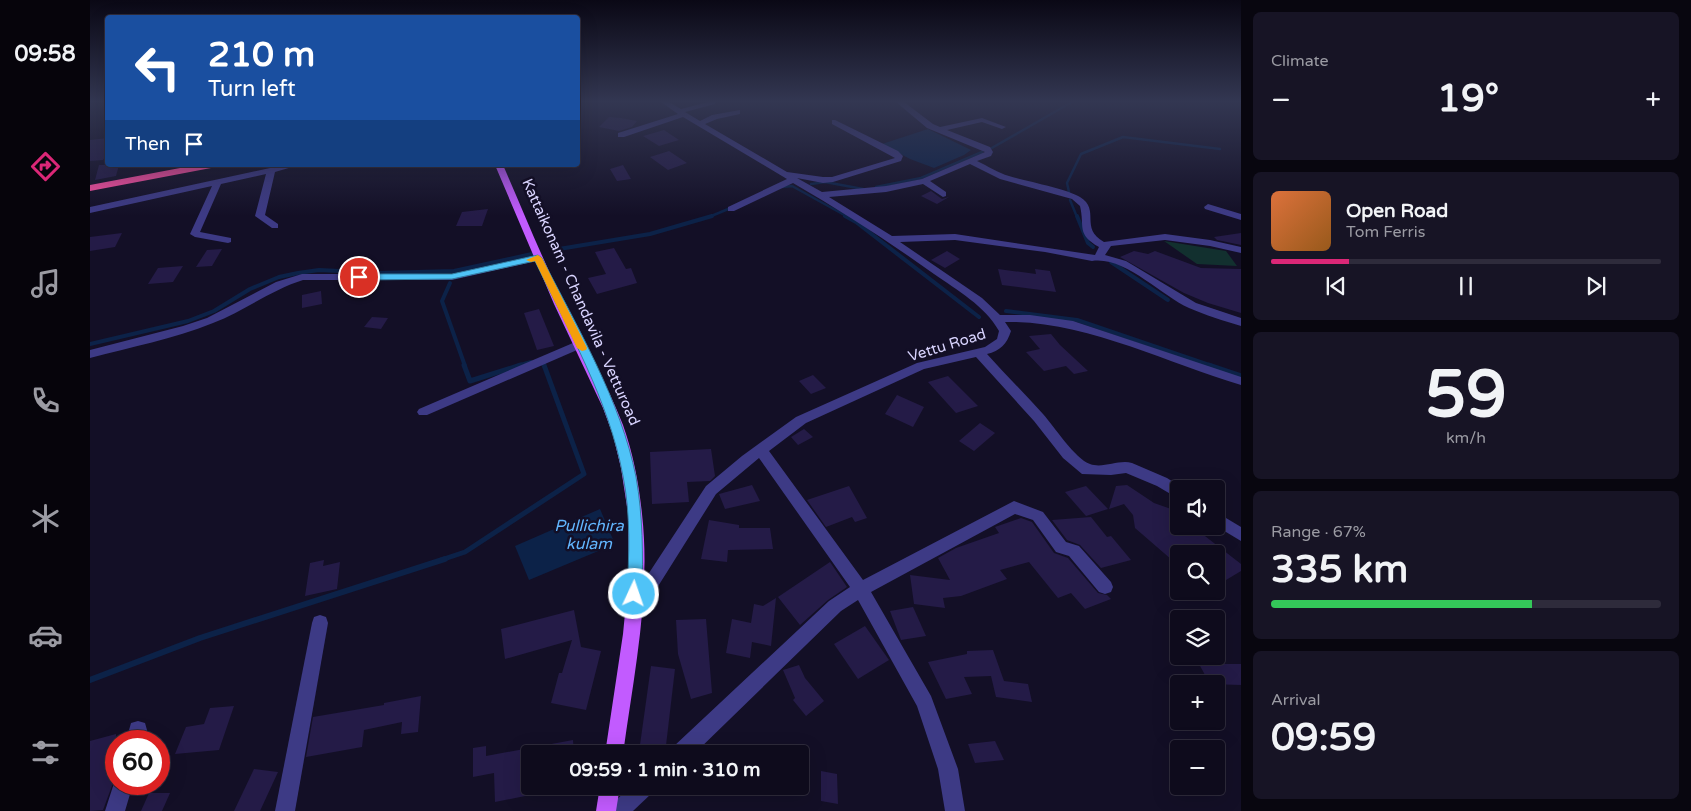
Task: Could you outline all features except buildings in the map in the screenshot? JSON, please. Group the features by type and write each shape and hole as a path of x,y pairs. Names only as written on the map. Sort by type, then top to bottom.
{"highway":[{"path":"90,188 200,167"}],"main road":[{"name":"Kattaikonam - Chandavila - Vetturoad","path":"500,167 538,258 580,344 616,425 629,476 635,514 634,610 615,745"},
{"path":"606,811 609,795"}],"street":[{"name":"Vettu Road","path":"634,610 711,490 761,450 801,420 921,366 979,353 997,346 1002,341 1005,331 998,318 975,298 890,239 820,195 725,140"},
{"path":"782,174 833,179 898,159 899,156 895,153 870,140"},
{"path":"820,195 886,189 924,181 989,152 961,140"},
{"path":"970,162 1003,177 1084,202 1087,232 1094,240 1104,246"},
{"path":"90,210 285,167"},
{"path":"271,170 260,216 275,226"},
{"path":"731,209 792,180"},
{"path":"218,181 195,234 228,240"},
{"path":"924,181 943,194"},
{"path":"1208,207 1241,217"},
{"path":"890,239 955,237 1001,242 1123,263 1192,305 1241,322"},
{"path":"1099,258 1104,246 1108,243 1165,237 1210,243 1241,250"},
{"path":"90,354 186,329 211,320 280,284 302,277 452,277 538,258"},
{"path":"998,318 1030,318 1073,325 1241,381"},
{"path":"423,412 580,344"},
{"path":"979,353 1039,418 1068,454 1087,470 1111,470 1128,467 1170,487"},
{"path":"761,450 861,589 925,702 948,769 955,811"},
{"path":"689,745 835,606 861,589 1014,508 1038,516 1061,547 1074,552 1105,587"},
{"path":"1225,524 1241,535"},
{"path":"285,811 320,623"},
{"path":"115,811 120,795"},
{"path":"619,811 636,795"}],"green space":[{"path":"1164,241 1226,251 1237,266 1197,264"}],"water":[{"path":"895,140 950,140 971,150 934,168 910,159 882,144"},
{"name":"Pullichira kulam","path":"600,509 615,544 529,580 515,546"}],"waterway":[{"path":"990,149 1006,140"},
{"path":"1069,192 1067,183 1081,154 1116,140"},
{"path":"1146,140 1220,149"},
{"path":"876,187 921,178 982,152"},
{"path":"811,184 825,182 863,189"},
{"path":"782,187 792,186 848,217"},
{"path":"1070,200 1077,217"},
{"path":"710,217 733,207"},
{"path":"845,216 856,222 979,317"},
{"path":"1077,216 1088,243 1093,247"},
{"path":"553,250 650,234 710,217"},
{"path":"90,344 188,321 214,311 250,289 279,277 298,273 319,270 380,273 454,271 532,254"},
{"path":"1111,262 1168,300"},
{"path":"450,283 442,301 465,366"},
{"path":"1006,311 1077,320 1212,366"},
{"path":"542,360 544,366"},
{"path":"517,366 531,362"},
{"path":"464,365 470,381 521,365"},
{"path":"441,560 465,552 584,474 544,365"},
{"path":"1209,365 1241,376"},
{"path":"90,680 200,638 445,559"}],"slow traffic":[{"path":"531,260 538,258 560,307 582,348"}],"route":[{"path":"359,277 452,277 538,258 560,307 584,351 616,425 629,476 635,514 634,594"}]}
